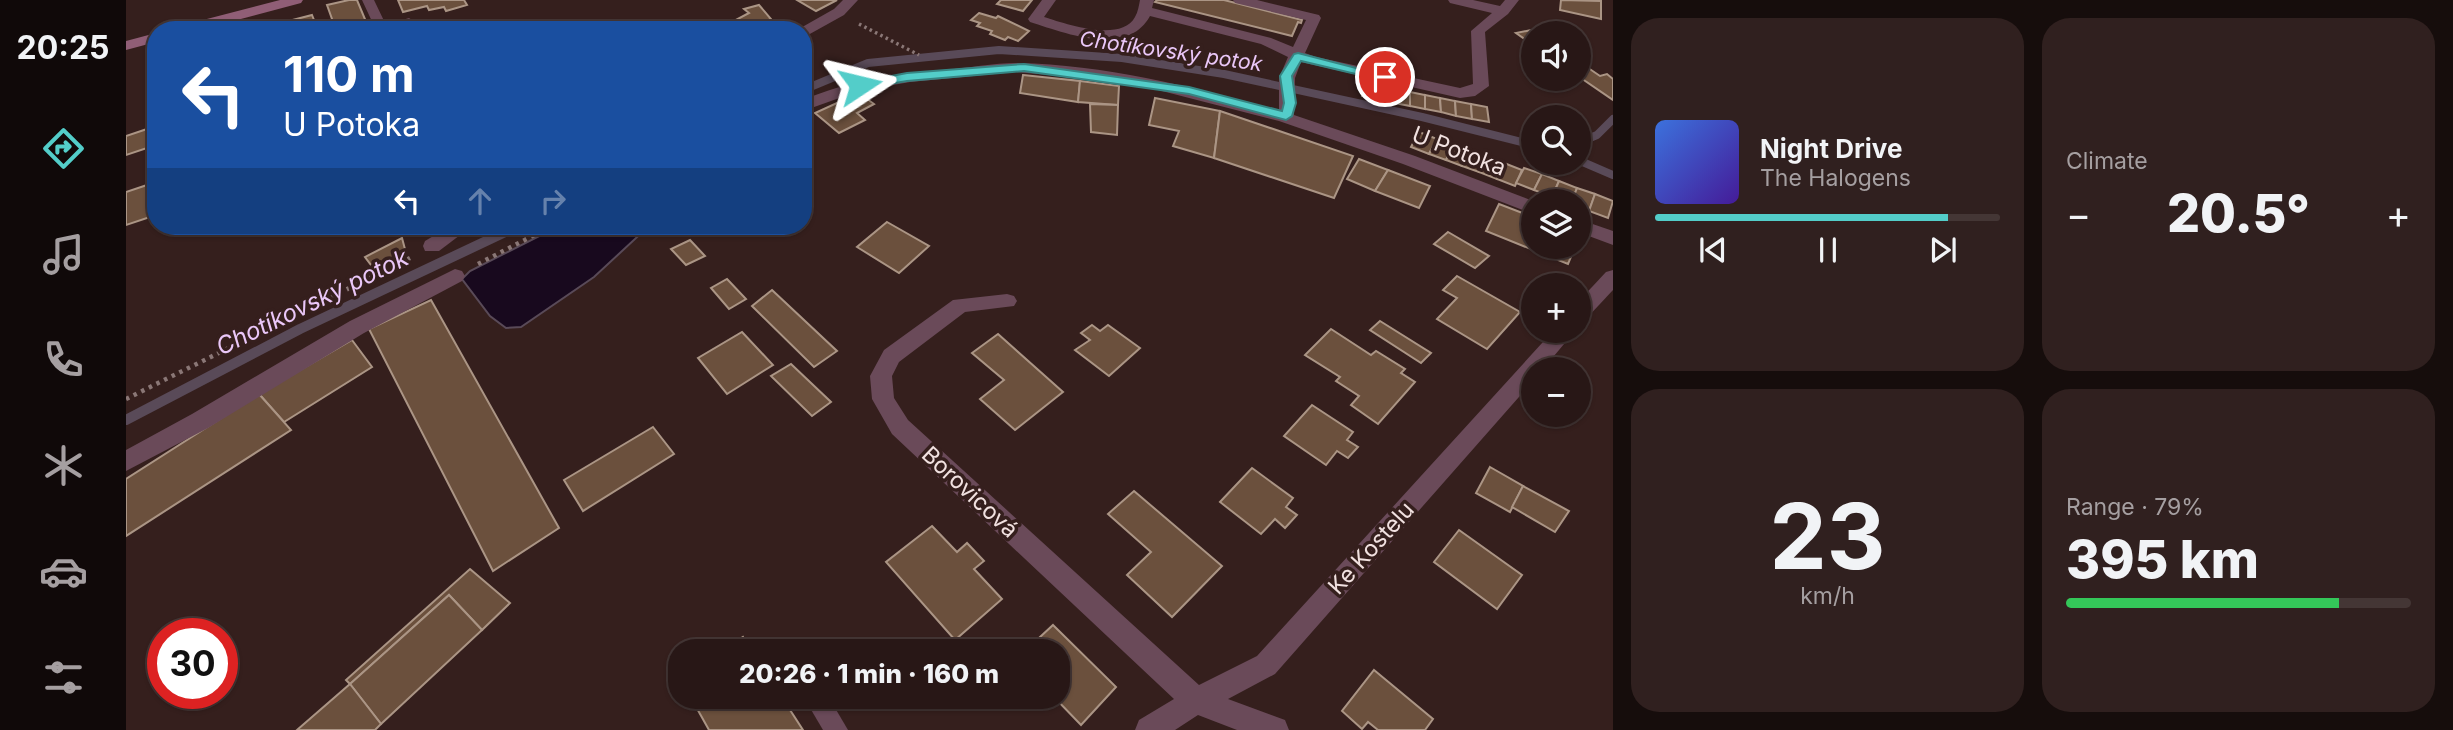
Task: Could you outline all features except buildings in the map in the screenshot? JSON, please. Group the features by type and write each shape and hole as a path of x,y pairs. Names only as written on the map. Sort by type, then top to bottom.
{"street":[{"path":"216,21 296,0"},
{"path":"812,27 839,12 851,0"},
{"path":"1049,0 1035,19 1107,35 1129,31 1144,21 1147,6 1266,41 1298,56 1460,93 1469,93 1481,86 1478,31 1507,6"},
{"path":"1240,0 1314,18 1298,56 1286,76 1288,109"},
{"path":"1455,0 1507,6"},
{"path":"126,46 147,40"},
{"name":"U Potoka","path":"812,102 836,92 884,81 1024,68 1189,90 1288,109 1521,203"},
{"path":"1591,230 1613,238"},
{"path":"432,246 449,235"},
{"path":"126,461 200,421 357,327 455,276"},
{"path":"1591,301 1613,277"},
{"name":"Borovicová","path":"1007,301 960,305 891,356 880,376 883,399 900,427 1196,701"},
{"name":"Ke Kostelu","path":"1149,730 1196,701 1266,665 1554,343"},
{"path":"1196,701 1275,730"}],"lane":[{"path":"368,0 378,21"},
{"path":"822,709 836,730"}],"path":[{"path":"839,12 915,53"},
{"path":"455,276 535,235"},
{"path":"126,400 432,246"}],"shaded area":[{"path":"541,235 639,235 594,277 521,327 506,328 490,316 462,279 470,271"}],"waterway":[{"name":"Chotíkovský potok","path":"812,86 868,63 999,50 1122,58 1224,74 1422,117 1521,142"},
{"path":"1591,138 1613,119"},
{"name":"Chotíkovský potok","path":"1591,166 1613,175"},
{"name":"Chotíkovský potok","path":"126,420 300,329 499,235"}],"route":[{"path":"860,85 907,77 1024,68 1189,90 1286,116 1290,103 1286,76 1298,56 1385,77"}]}
